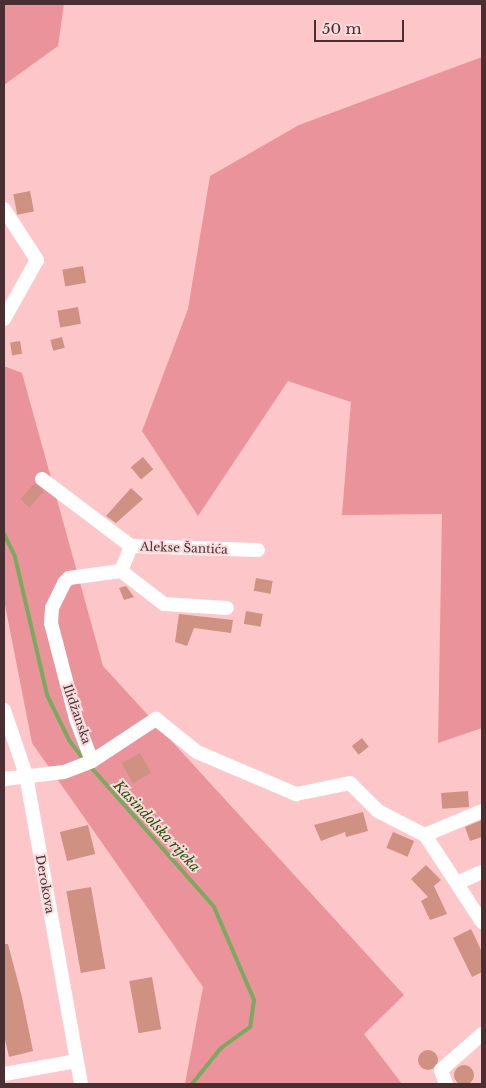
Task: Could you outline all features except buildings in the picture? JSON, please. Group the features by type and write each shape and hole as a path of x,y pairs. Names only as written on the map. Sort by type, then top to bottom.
{"street":[{"path":"4,209 37,260 4,319"},
{"name":"Alekse Šantića","path":"42,479 131,546 258,550"},
{"path":"131,546 121,571 164,604 227,608"},
{"name":"Ilidžanska","path":"121,571 69,578 52,608 54,638 92,761 156,719 198,752 296,794 350,784 378,811 424,835 482,922"},
{"name":"Derokova","path":"4,710 26,775 80,1084"},
{"path":"4,779 64,772 92,761"},
{"path":"424,835 482,811"},
{"path":"457,883 482,872"},
{"path":"446,1084 441,1070 482,1034"},
{"path":"4,1074 76,1061"}],"shaded area":[{"path":"4,4 64,4 58,46 4,85"},
{"path":"482,57 482,728 438,743 442,514 342,515 351,402 288,381 198,516 142,431 188,309 210,176 299,125"},
{"path":"4,366 22,373 103,666 404,995 364,1034 402,1084 185,1084 203,987 32,743 4,600"}],"waterway":[{"name":"Kasindolska rijeka","path":"4,534 15,557 47,695 69,740 84,760"},
{"name":"Kasindolska rijeka","path":"89,765 214,907 254,1000 250,1027 221,1048 192,1084"}]}
